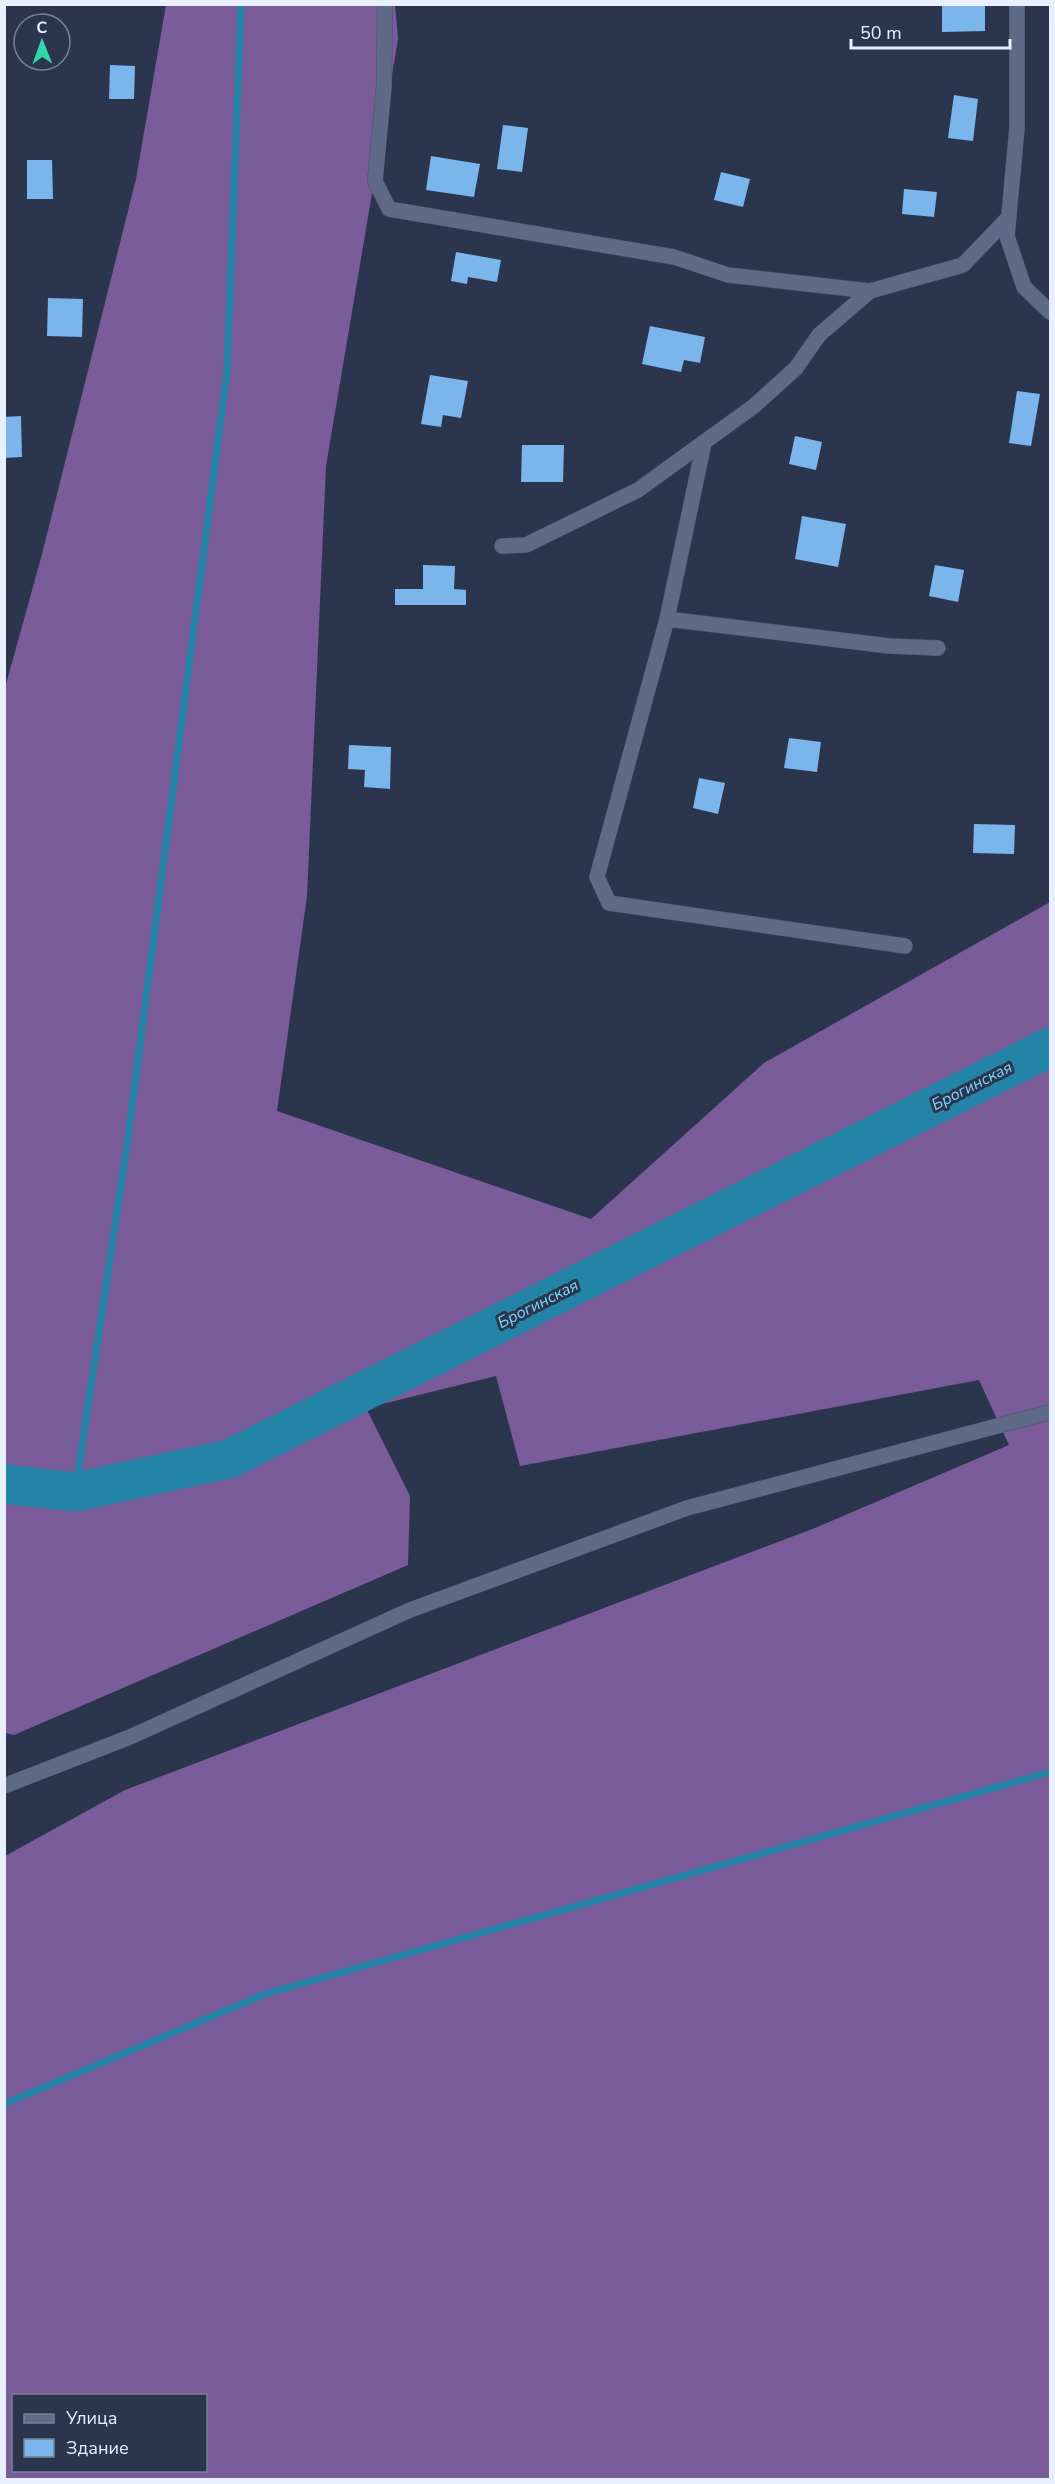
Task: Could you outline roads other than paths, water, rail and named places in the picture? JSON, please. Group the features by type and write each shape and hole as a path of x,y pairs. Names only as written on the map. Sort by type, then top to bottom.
{"street":[{"path":"385,4 384,86 375,181 389,209 674,257 728,275 870,291 963,265 1009,217"},
{"path":"1017,4 1017,128 1007,236 1024,287 1050,312"},
{"path":"502,546 526,545 638,490 754,406 796,368 819,335 870,291"},
{"path":"704,442 667,619 597,877 609,903 905,946"},
{"path":"667,619 889,646 938,648"},
{"path":"4,1786 130,1737 410,1610 687,1508 1050,1412"}],"waterway":[{"path":"75,1492 127,1145 227,371 241,4"},
{"name":"Брогинская","path":"4,1484 75,1492 229,1459 1050,1047"},
{"path":"4,2104 265,1994 1050,1772"}]}
